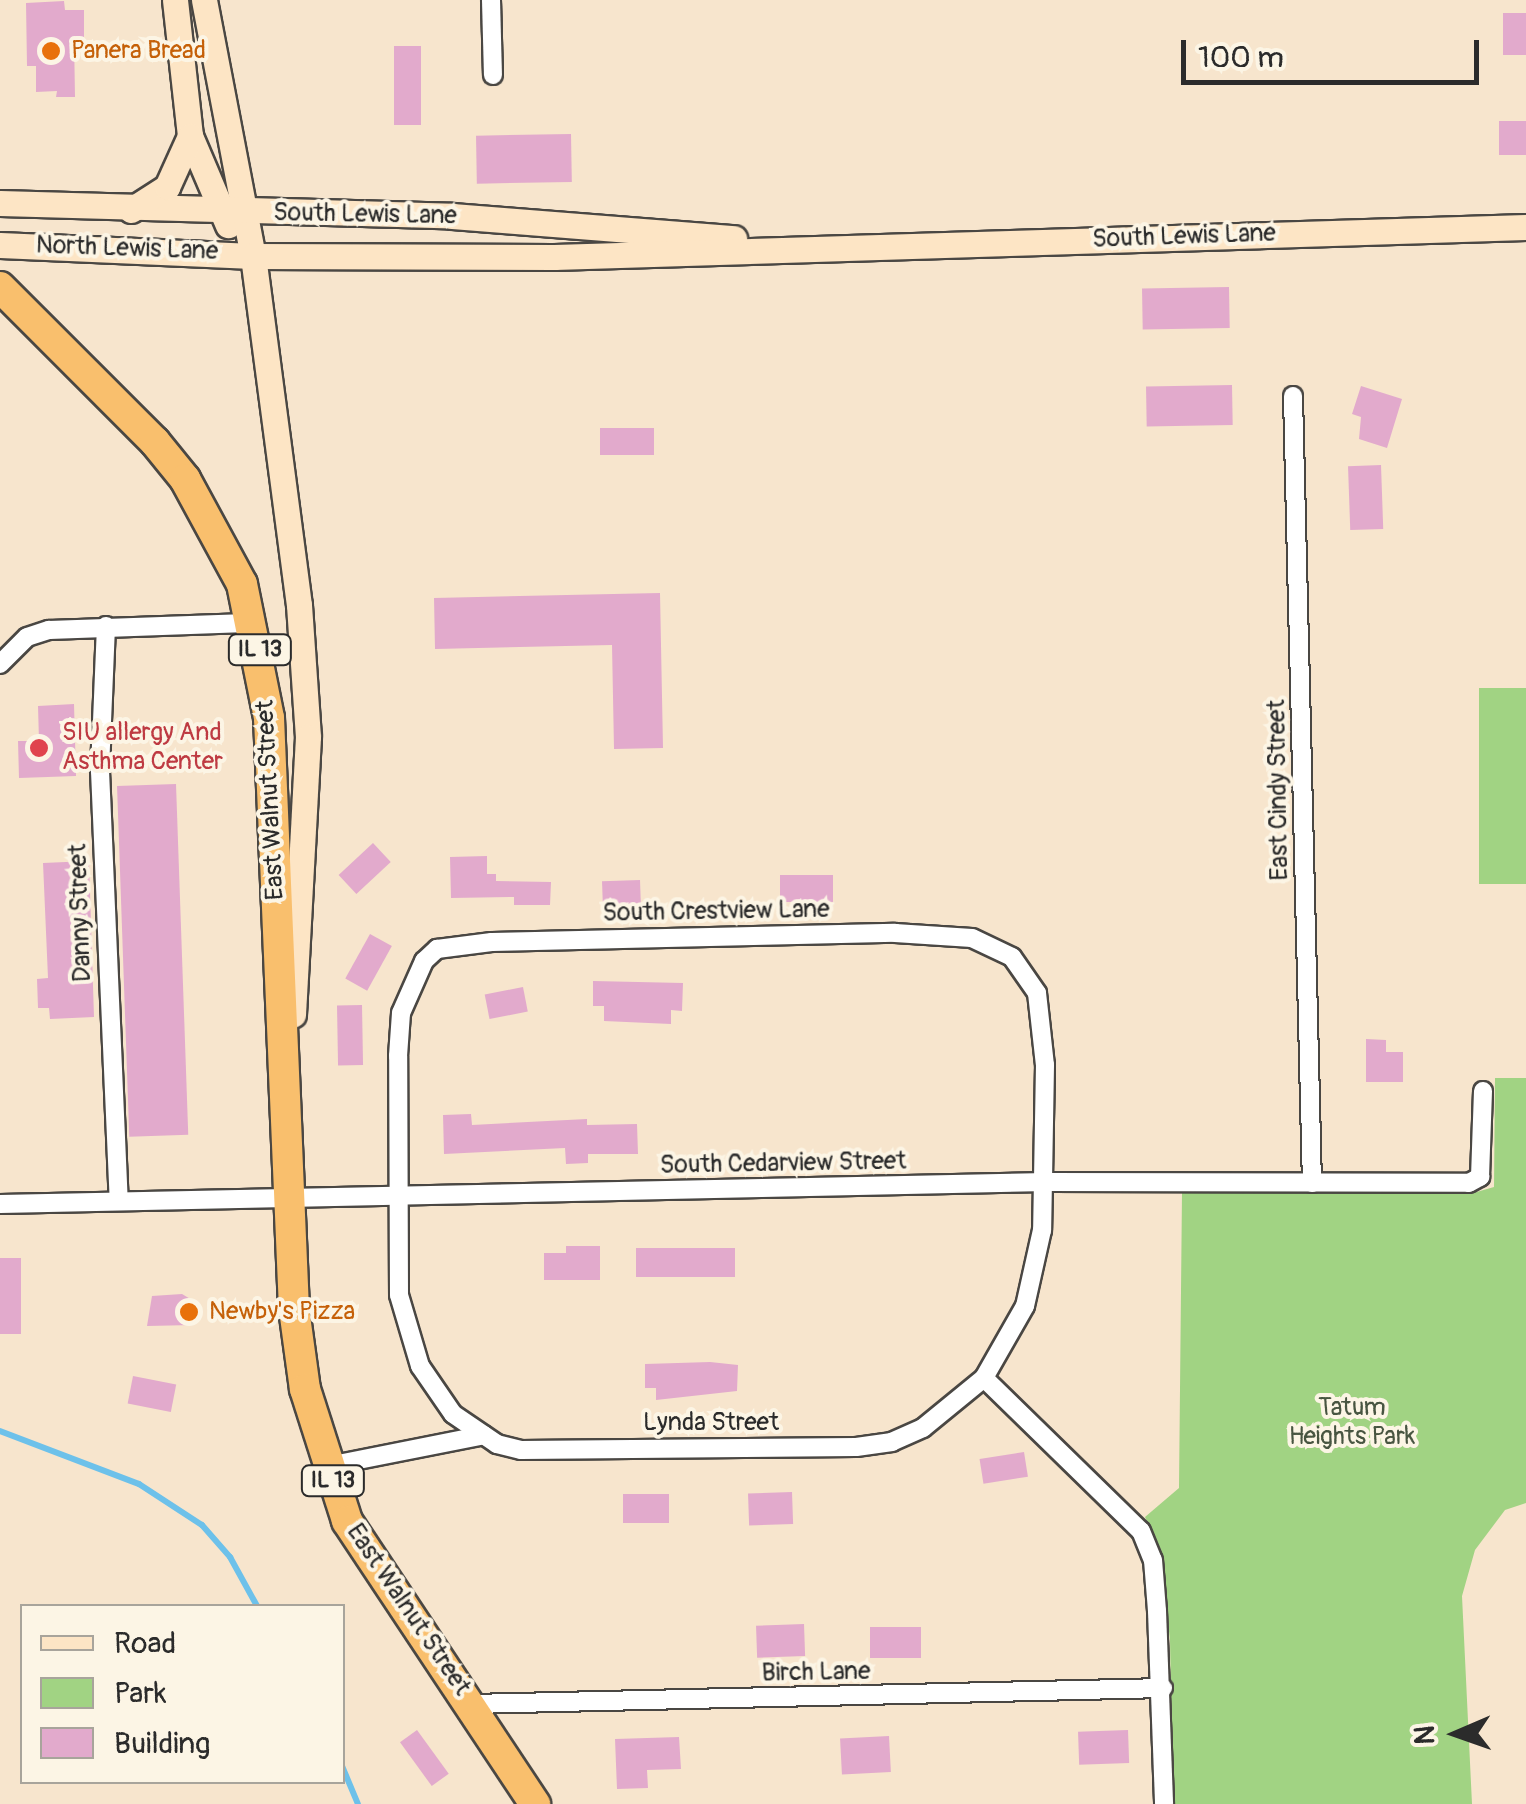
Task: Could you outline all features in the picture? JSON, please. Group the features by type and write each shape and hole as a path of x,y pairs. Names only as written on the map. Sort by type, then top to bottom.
{"highway":[{"name":"East Walnut Street","path":"0,288 184,479 226,548 254,624 269,718 298,1359 347,1520 534,1804"}],"street":[{"path":"174,0 190,136 218,213 253,256"},
{"name":"East Walnut Street","path":"204,0 253,256 299,605 308,737 285,1104"},
{"path":"491,0 493,75"},
{"path":"132,210 167,187 190,136"},
{"name":"North Lewis Lane","path":"0,203 246,214"},
{"name":"South Lewis Lane","path":"246,214 522,220 842,247"},
{"name":"South Lewis Lane","path":"253,256 554,257 1526,227"},
{"name":"North Lewis Lane","path":"0,245 253,256"},
{"name":"East Cindy Street","path":"1293,396 1312,1182"},
{"path":"0,664 26,637 106,626 254,624"},
{"name":"Danny Street","path":"106,626 100,771 119,1199"},
{"name":"South Crestview Lane","path":"395,1192 402,1013 424,961 437,948 895,933 972,938 1025,970 1036,993 1045,1065 1048,1182"},
{"name":"South Cedarview Street","path":"0,1204 395,1192 707,1192 1048,1182 1470,1183 1480,1178 1484,1091"},
{"name":"Lynda Street","path":"395,1192 404,1327 435,1392 484,1435 521,1450 856,1447 892,1442 923,1428 954,1409 984,1378 1025,1306 1048,1182"},
{"path":"984,1378 1141,1531 1153,1560 1162,1688 1164,1804"},
{"path":"328,1466 484,1435"},
{"name":"Birch Lane","path":"471,1704 1162,1688"}],"green space":[{"path":"1479,688 1526,688 1526,884 1479,884"},
{"name":"Tatum Heights Park","path":"1495,1078 1526,1078 1526,1503 1505,1510 1475,1550 1462,1596 1472,1804 1173,1804 1170,1641 1161,1553 1145,1517 1179,1488 1182,1192 1473,1193 1494,1187"}],"building":[{"name":"Panera Bread","path":"64,1 65,10 84,10 84,37 74,37 75,97 56,97 57,91 36,92 36,66 27,66 26,3"},
{"path":"1503,13 1526,13 1526,55 1503,55"},
{"path":"394,46 421,46 421,125 394,125"},
{"path":"1499,121 1526,121 1526,155 1499,155"},
{"path":"571,134 572,182 477,184 476,136"},
{"path":"1229,287 1230,328 1143,330 1142,289"},
{"path":"1232,385 1233,425 1147,426 1146,387"},
{"path":"1361,386 1402,399 1387,448 1359,439 1361,417 1352,414"},
{"path":"600,428 654,428 654,455 600,455"},
{"path":"1381,465 1383,529 1350,530 1348,466"},
{"path":"660,593 663,748 614,749 612,645 435,649 434,598"},
{"path":"74,704 76,776 19,778 18,741 39,741 38,706"},
{"path":"176,784 188,1135 129,1137 117,786"},
{"path":"373,843 391,862 356,894 339,875"},
{"path":"487,856 487,874 496,874 496,881 551,882 550,905 514,905 514,897 451,898 450,857"},
{"path":"89,861 94,1017 50,1019 49,1008 38,1008 37,979 48,978 43,863"},
{"path":"780,875 833,875 833,902 780,902"},
{"path":"640,880 641,906 603,907 602,881"},
{"path":"370,934 392,946 367,991 345,979"},
{"path":"593,981 683,983 682,1011 671,1010 671,1024 604,1021 604,1006 593,1006"},
{"path":"523,987 528,1012 489,1019 485,994"},
{"path":"337,1005 362,1005 363,1065 338,1065"},
{"path":"1366,1039 1386,1040 1386,1052 1403,1052 1403,1082 1366,1082"},
{"path":"471,1114 472,1125 587,1119 587,1125 637,1124 638,1154 588,1154 588,1163 566,1164 565,1148 444,1154 443,1115"},
{"path":"566,1246 600,1246 600,1280 544,1280 544,1253 566,1253"},
{"path":"636,1248 735,1248 735,1277 636,1277"},
{"path":"0,1258 21,1258 21,1334 0,1334"},
{"path":"182,1294 192,1300 193,1325 147,1326 152,1296"},
{"path":"645,1364 738,1365 737,1391 656,1400 656,1388 645,1388"},
{"path":"133,1376 176,1384 171,1412 128,1403"},
{"path":"1024,1452 1028,1477 983,1484 980,1459"},
{"path":"792,1492 793,1524 749,1526 748,1494"},
{"path":"623,1494 669,1494 669,1523 623,1523"},
{"path":"804,1624 805,1656 757,1658 756,1626"},
{"path":"870,1627 921,1627 921,1658 870,1658"},
{"path":"417,1730 449,1774 432,1786 400,1742"},
{"path":"1128,1730 1129,1763 1079,1765 1078,1732"},
{"path":"889,1736 891,1772 842,1775 840,1739"},
{"path":"679,1737 681,1769 647,1770 648,1788 617,1789 615,1739"}],"waterway":[{"path":"0,1431 139,1484 202,1525 230,1557 256,1604"},
{"path":"345,1773 358,1804"}],"place":[{"name":"Panera Bread","path":"51,51"},
{"name":"SIU allergy And Asthma Center","path":"39,748"},
{"name":"Newby's Pizza","path":"189,1312"}]}
